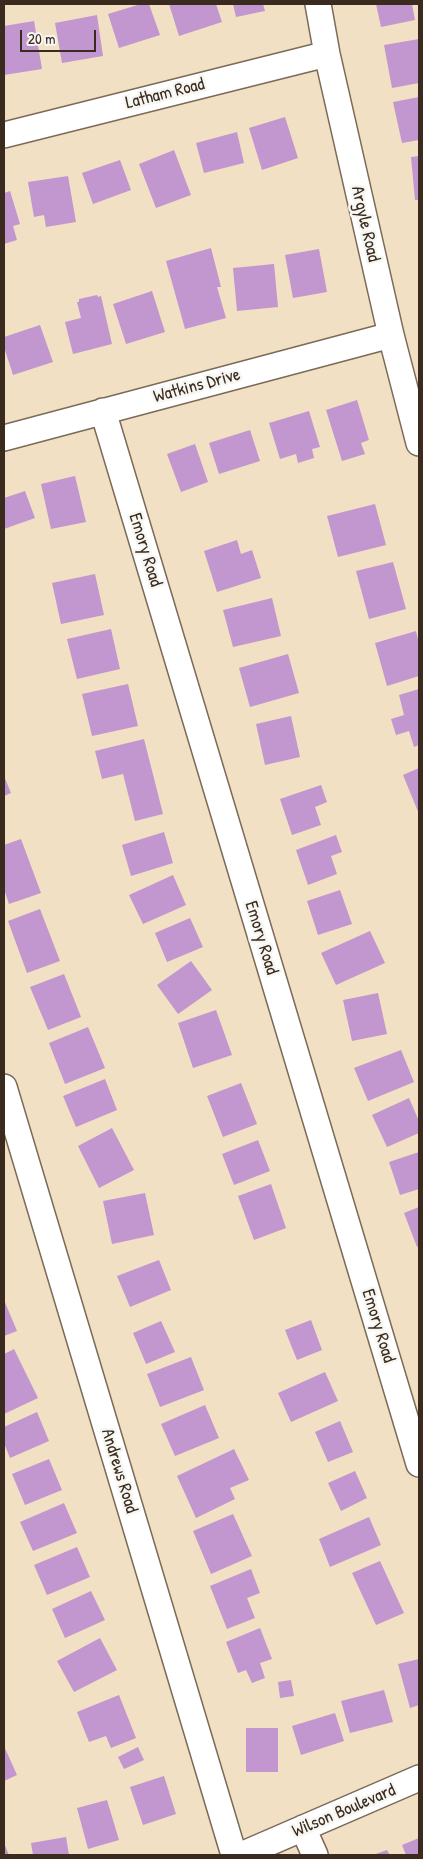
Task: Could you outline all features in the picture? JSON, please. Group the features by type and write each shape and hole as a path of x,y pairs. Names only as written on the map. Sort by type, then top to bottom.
{"street":[{"name":"Argyle Road","path":"318,4 327,54 391,335 419,444"},
{"name":"Latham Road","path":"4,136 327,54"},
{"name":"Watkins Drive","path":"4,438 391,335"},
{"name":"Emory Road","path":"103,411 419,1464"},
{"name":"Andrews Road","path":"4,1087 234,1855"},
{"name":"Wilson Boulevard","path":"241,1855 419,1778"},
{"path":"303,1828 314,1855"}],"building":[{"path":"141,4 149,4 160,35 119,48 108,14"},
{"path":"169,4 216,4 222,22 179,36"},
{"path":"233,4 263,4 265,11 236,17"},
{"path":"376,4 412,4 415,20 381,27"},
{"path":"97,15 103,56 62,63 55,23"},
{"path":"34,21 42,69 4,75 4,26"},
{"path":"419,39 419,83 392,88 384,45"},
{"path":"419,97 419,140 402,143 393,102"},
{"path":"285,117 298,158 262,170 249,128"},
{"path":"237,132 244,163 204,173 196,143"},
{"path":"174,150 191,195 156,208 139,164"},
{"path":"419,156 419,200 415,200 411,157"},
{"path":"120,160 131,190 93,204 82,173"},
{"path":"68,176 76,222 46,227 44,215 34,217 28,182"},
{"path":"10,191 20,224 13,226 17,240 4,244 4,193"},
{"path":"211,248 221,287 217,287 226,318 185,329 166,261"},
{"path":"319,249 327,292 293,298 285,255"},
{"path":"274,264 278,307 237,311 233,268"},
{"path":"152,291 165,332 126,344 113,304"},
{"path":"97,295 98,297 101,296 112,344 73,354 65,322 81,318 77,302 79,302 79,299"},
{"path":"40,325 53,362 13,375 4,347 4,337"},
{"path":"357,400 369,440 361,443 365,454 342,461 326,410"},
{"path":"309,411 320,447 312,449 314,458 298,463 296,454 280,459 269,423"},
{"path":"250,430 260,461 219,474 209,443"},
{"path":"195,444 208,482 181,492 167,454"},
{"path":"75,476 86,522 51,529 41,484"},
{"path":"25,491 35,518 4,529 4,498"},
{"path":"375,504 386,545 338,557 327,516"},
{"path":"237,540 241,554 252,550 261,578 217,592 204,551"},
{"path":"393,562 406,609 369,619 356,571"},
{"path":"95,574 104,615 61,624 52,583"},
{"path":"272,598 281,636 233,647 223,610"},
{"path":"111,629 120,669 77,679 67,639"},
{"path":"416,631 419,644 419,676 387,686 375,643"},
{"path":"288,654 299,693 250,707 239,668"},
{"path":"128,684 138,726 92,736 82,694"},
{"path":"419,689 419,745 414,747 409,731 396,735 391,719 404,715 399,695"},
{"path":"291,716 300,757 265,765 256,724"},
{"path":"144,739 163,814 135,821 123,774 102,779 95,751"},
{"path":"419,768 419,814 403,775"},
{"path":"4,776 11,793 4,796"},
{"path":"321,785 327,802 315,807 321,825 292,835 280,799"},
{"path":"164,832 173,863 131,876 122,845"},
{"path":"336,835 342,852 331,856 337,874 308,885 296,850"},
{"path":"21,839 41,893 9,904 4,889 4,845"},
{"path":"173,875 186,905 143,924 129,895"},
{"path":"340,890 352,924 318,935 307,901"},
{"path":"40,909 60,961 27,973 8,921"},
{"path":"190,918 203,947 167,962 155,933"},
{"path":"370,931 385,963 336,985 321,953"},
{"path":"191,961 212,990 178,1014 157,985"},
{"path":"64,974 81,1017 48,1030 30,987"},
{"path":"378,993 387,1034 352,1041 343,1000"},
{"path":"216,1010 232,1055 193,1068 178,1023"},
{"path":"88,1027 105,1068 65,1084 49,1043"},
{"path":"401,1050 414,1082 368,1101 354,1068"},
{"path":"105,1079 117,1110 76,1127 63,1096"},
{"path":"241,1083 257,1124 223,1137 207,1096"},
{"path":"409,1098 419,1121 419,1133 387,1147 372,1115"},
{"path":"112,1128 134,1170 99,1188 78,1146"},
{"path":"258,1140 270,1171 234,1185 222,1154"},
{"path":"419,1152 419,1189 400,1195 389,1162"},
{"path":"271,1184 286,1228 254,1240 238,1196"},
{"path":"145,1193 154,1235 112,1244 103,1201"},
{"path":"419,1207 419,1246 417,1247 404,1213"},
{"path":"159,1260 171,1290 130,1307 117,1276"},
{"path":"4,1300 17,1331 4,1336"},
{"path":"311,1320 322,1350 297,1360 285,1330"},
{"path":"161,1321 175,1352 146,1364 133,1333"},
{"path":"14,1349 38,1398 4,1414 4,1354"},
{"path":"191,1357 204,1390 160,1407 147,1374"},
{"path":"325,1372 338,1401 291,1422 278,1393"},
{"path":"205,1405 219,1438 175,1456 161,1424"},
{"path":"37,1412 49,1441 10,1458 4,1443 4,1427"},
{"path":"340,1421 353,1452 328,1462 315,1432"},
{"path":"234,1449 249,1480 230,1488 235,1499 196,1518 177,1476"},
{"path":"49,1459 62,1490 25,1505 12,1474"},
{"path":"355,1471 367,1498 341,1511 328,1483"},
{"path":"64,1503 77,1533 33,1551 20,1522"},
{"path":"233,1514 252,1556 211,1574 193,1531"},
{"path":"369,1517 381,1545 330,1567 319,1539"},
{"path":"77,1547 90,1577 47,1595 34,1565"},
{"path":"380,1561 404,1613 376,1625 352,1573"},
{"path":"251,1569 260,1593 247,1598 255,1618 227,1629 210,1586"},
{"path":"91,1591 105,1620 65,1638 52,1609"},
{"path":"260,1628 272,1659 260,1663 265,1678 252,1683 246,1670 238,1673 226,1642"},
{"path":"100,1638 117,1670 74,1692 57,1661"},
{"path":"419,1659 419,1705 410,1708 398,1664"},
{"path":"291,1680 294,1696 280,1698 278,1682"},
{"path":"384,1690 393,1722 350,1733 341,1701"},
{"path":"119,1695 136,1738 111,1748 106,1736 89,1742 77,1712"},
{"path":"335,1713 344,1741 301,1755 292,1726"},
{"path":"246,1728 278,1728 278,1772 246,1772"},
{"path":"4,1746 17,1775 4,1781"},
{"path":"138,1747 144,1760 124,1769 118,1757"},
{"path":"164,1776 176,1814 143,1825 130,1787"},
{"path":"107,1800 119,1840 88,1849 77,1808"},
{"path":"66,1837 69,1855 33,1855 31,1843"},
{"path":"419,1838 419,1855 406,1855 402,1845"},
{"path":"4,1843 9,1855 4,1855"},
{"path":"387,1850 390,1855 373,1855"}]}
